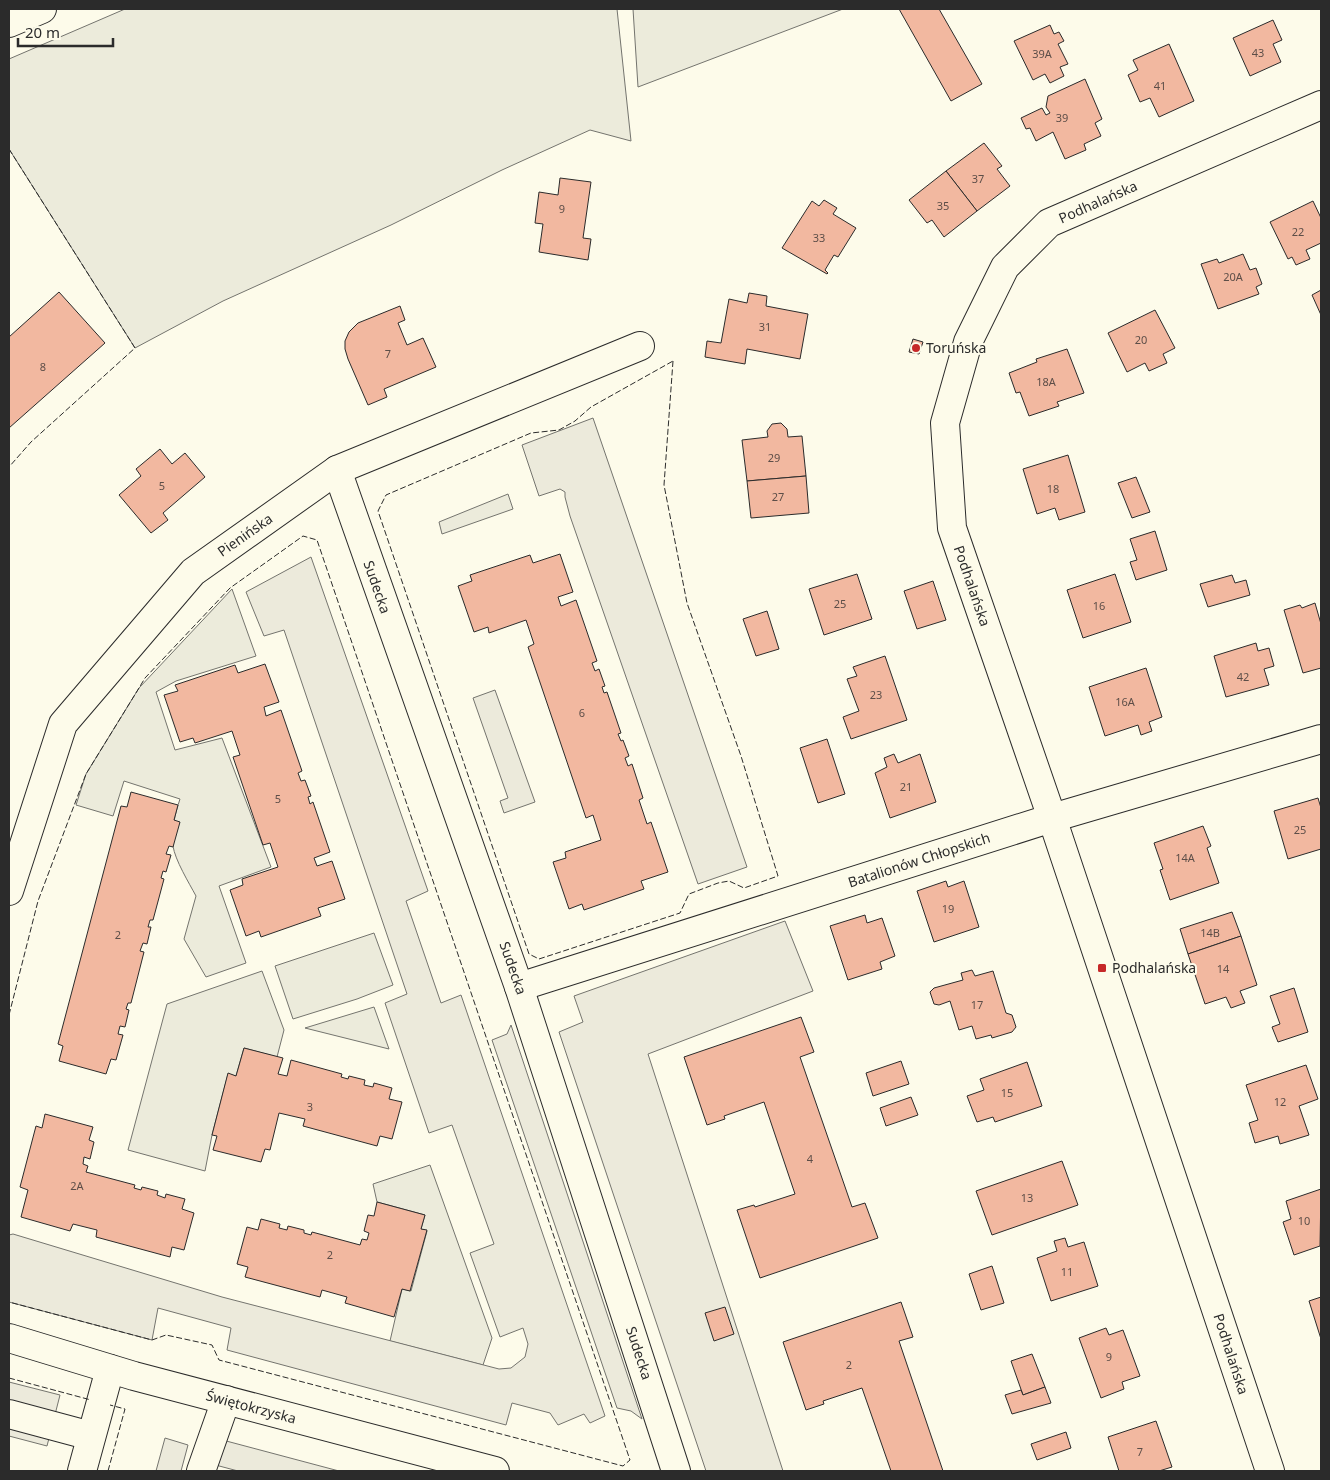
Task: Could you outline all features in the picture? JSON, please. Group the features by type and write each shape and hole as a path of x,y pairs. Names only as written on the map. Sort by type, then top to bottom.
{"street":[{"path":"9,23 42,9"},
{"name":"Podhalańska","path":"1270,1471 1052,818 952,528 945,423 968,342 1005,267 1049,223 1321,105"},
{"name":"Pienińska","path":"9,891 63,724 193,572 337,470 640,346"},
{"name":"Sudecka","path":"337,470 519,987 676,1471"},
{"name":"Batalionów Chłopskich","path":"519,987 1052,818 1321,739"},
{"name":"Świętokrzyska","path":"9,1338 110,1369 495,1471"},
{"path":"82,1471 110,1369"},
{"path":"201,1471 226,1400"},
{"path":"9,1414 91,1436"}],"shaded area":[{"path":"125,9 617,9 631,141 590,130 502,170 391,225 223,301 135,348 9,149 9,59"},
{"path":"633,9 843,9 638,87"},
{"path":"593,418 747,867 698,884 570,516 565,492 560,489 539,496 522,445"},
{"path":"508,494 513,509 442,534 439,522"},
{"path":"311,557 428,891 406,901 441,1003 461,995 605,1416 590,1423 584,1414 558,1425 550,1413 512,1403 506,1425 227,1350 231,1328 158,1308 152,1340 9,1302 9,1235 13,1234 222,1297 499,1369 511,1368 525,1357 528,1344 523,1328 500,1337 470,1253 494,1244 452,1125 429,1133 385,1003 407,994 284,630 264,636 246,592"},
{"path":"232,589 256,656 176,681 156,692 175,750 222,738 271,867 219,886 246,963 206,977 184,939 196,896 179,865 173,846 174,822 180,799 124,781 113,816 76,805 86,774 139,688"},
{"path":"495,690 535,802 504,813 500,801 508,798 473,698"},
{"path":"785,921 813,991 648,1054 783,1471 706,1471 559,1032 583,1022 574,996"},
{"path":"374,933 393,985 357,999 293,1019 275,966"},
{"path":"262,971 284,1030 277,1057 244,1048 236,1076 228,1074 205,1171 128,1150 167,1004"},
{"path":"374,1007 389,1049 305,1028"},
{"path":"511,1025 642,1419 631,1411 617,1408 492,1040 507,1034"},
{"path":"430,1165 492,1338 483,1365 390,1341 402,1289 411,1291 427,1231 421,1229 425,1215 377,1202 373,1184"},
{"path":"9,1382 60,1395 47,1446 9,1436"},
{"path":"165,1438 188,1445 181,1471 156,1471"},
{"path":"215,1438 339,1471 238,1471 208,1463"}],"building":[{"path":"899,9 939,9 982,84 951,101"},
{"path":"1273,20 1282,40 1273,44 1281,62 1250,76 1233,38"},
{"path":"1050,25 1054,34 1059,32 1064,41 1058,44 1068,64 1060,67 1064,76 1050,83 1045,74 1033,80 1014,41"},
{"path":"1169,44 1194,101 1159,117 1150,98 1140,102 1128,75 1138,70 1133,60"},
{"path":"1085,79 1102,119 1095,123 1101,136 1084,144 1086,150 1065,159 1053,132 1036,141 1030,128 1026,129 1021,118 1042,108 1046,115 1050,113 1046,107 1048,96"},
{"path":"984,143 1002,166 997,169 1010,186 977,211 946,171"},
{"path":"946,171 977,211 944,237 932,220 927,223 909,200"},
{"path":"560,178 591,182 583,238 591,239 588,260 539,252 543,224 535,223 539,192 558,195"},
{"path":"824,200 837,208 833,214 856,228 838,257 834,255 825,270 827,274 782,248 812,201 819,206"},
{"path":"1313,201 1321,218 1321,243 1306,250 1310,259 1296,265 1292,257 1288,259 1270,222"},
{"path":"1243,254 1250,270 1256,268 1262,284 1256,287 1259,294 1218,309 1201,264 1217,259 1219,263"},
{"path":"1321,290 1321,315 1312,295"},
{"path":"59,292 105,343 9,428 9,337"},
{"path":"749,293 767,296 766,306 808,314 800,359 747,349 745,364 705,357 707,341 721,343 729,299 747,303"},
{"path":"400,306 405,320 398,323 407,345 423,338 436,367 384,389 387,397 368,405 348,359 345,341 349,332 358,323"},
{"path":"1155,310 1175,348 1163,354 1167,363 1149,371 1145,363 1127,372 1108,333"},
{"name":"Toruńska","path":"913,339 923,342 919,354 909,352"},
{"path":"1067,349 1084,393 1057,402 1059,406 1029,416 1020,392 1016,393 1009,373 1037,362 1036,359"},
{"path":"781,423 787,429 788,437 802,436 806,476 747,481 742,440 768,437 767,431 772,424"},
{"path":"160,449 172,464 185,453 205,477 163,513 168,520 151,533 119,495 141,476 136,469"},
{"path":"1068,455 1085,512 1059,520 1055,508 1037,514 1023,469"},
{"path":"806,476 809,513 751,518 747,481"},
{"path":"1136,477 1150,512 1132,518 1118,483"},
{"path":"1155,531 1167,570 1136,580 1130,562 1137,560 1130,539"},
{"path":"560,554 573,592 558,597 561,606 576,600 597,661 592,663 595,671 599,669 605,686 602,687 604,693 607,692 621,733 618,734 621,741 623,740 629,756 625,758 628,766 632,764 643,798 639,800 647,824 651,822 668,872 641,881 644,889 584,910 582,904 569,909 553,862 566,858 565,852 601,840 593,815 586,818 528,647 534,644 526,620 489,633 488,627 474,632 458,586 472,581 470,575 530,555 533,563"},
{"path":"857,574 872,619 824,635 809,589"},
{"path":"1115,574 1131,622 1083,638 1067,590"},
{"path":"1232,575 1235,583 1246,580 1250,595 1208,607 1200,584"},
{"path":"933,581 946,620 917,629 904,591"},
{"path":"1315,603 1321,624 1321,668 1303,673 1284,610 1300,605 1302,608"},
{"path":"767,611 779,649 756,656 743,619"},
{"path":"1256,643 1258,651 1269,648 1274,666 1264,669 1269,685 1226,697 1214,656"},
{"path":"885,656 907,720 851,739 843,717 859,711 847,679 857,676 853,667"},
{"path":"265,664 279,702 264,707 266,716 281,710 302,771 298,773 301,781 305,780 311,796 308,797 310,804 313,802 330,852 314,858 317,866 332,861 345,899 318,908 321,916 261,937 259,931 246,936 230,890 243,885 242,879 278,867 270,843 263,845 233,757 240,755 232,731 195,743 193,738 180,742 164,695 178,691 175,685 235,665 238,673"},
{"path":"1146,668 1162,717 1149,722 1152,731 1141,735 1138,725 1105,736 1089,687"},
{"path":"827,739 845,794 818,803 800,748"},
{"path":"894,754 898,763 920,754 936,802 890,818 875,773 887,767 884,758"},
{"path":"131,792 178,805 174,820 180,822 173,847 169,846 166,854 171,855 166,872 163,871 161,878 164,879 153,920 150,920 148,927 151,927 147,944 143,943 140,951 144,952 131,1003 128,1003 126,1009 129,1010 125,1027 120,1026 118,1034 123,1035 116,1060 111,1059 106,1074 59,1061 63,1046 58,1044 121,806 127,807"},
{"path":"1318,798 1321,808 1321,849 1288,859 1274,811"},
{"path":"1203,826 1211,846 1207,848 1219,883 1170,900 1160,870 1163,869 1154,843"},
{"path":"946,881 948,887 964,881 979,927 934,942 917,891"},
{"path":"1232,912 1241,936 1188,954 1180,929"},
{"path":"865,915 867,923 882,918 895,956 880,962 882,969 848,980 830,926"},
{"path":"1241,936 1257,985 1240,991 1245,1003 1231,1008 1226,997 1205,1004 1188,954"},
{"path":"972,970 975,976 993,971 1006,1013 1012,1015 1016,1027 1012,1032 992,1038 991,1035 976,1039 972,1026 959,1030 950,1001 939,1005 934,1004 930,992 934,988 963,980 961,973"},
{"path":"1294,988 1308,1032 1278,1042 1272,1027 1280,1024 1270,996"},
{"path":"801,1017 814,1052 800,1057 852,1207 865,1203 878,1238 760,1278 737,1210 754,1205 755,1207 795,1194 764,1102 724,1116 725,1119 707,1125 684,1057"},
{"path":"244,1048 283,1058 278,1074 287,1076 291,1060 342,1074 341,1077 348,1079 349,1076 365,1080 364,1085 373,1087 374,1083 392,1088 389,1099 402,1102 392,1139 380,1136 377,1146 303,1126 305,1119 279,1113 270,1150 265,1149 261,1162 213,1150 217,1136 212,1135 228,1073 236,1076"},
{"path":"901,1061 909,1084 873,1096 866,1073"},
{"path":"1027,1062 1042,1106 995,1122 993,1117 977,1122 967,1096 984,1090 980,1079"},
{"path":"1306,1065 1318,1099 1299,1106 1309,1135 1280,1144 1278,1136 1255,1143 1249,1123 1258,1120 1246,1085"},
{"path":"911,1097 918,1115 886,1126 880,1108"},
{"path":"45,1114 93,1127 89,1140 94,1142 90,1159 84,1157 83,1164 88,1166 86,1172 135,1185 134,1188 141,1190 142,1187 158,1191 157,1195 165,1198 166,1194 185,1199 182,1209 194,1213 184,1250 172,1247 170,1257 96,1237 97,1230 73,1224 70,1231 21,1217 28,1190 20,1187 36,1126 42,1128"},
{"path":"1062,1161 1078,1205 992,1235 976,1191"},
{"path":"1321,1189 1320,1246 1294,1255 1283,1222 1291,1219 1286,1201"},
{"path":"377,1202 425,1215 421,1229 427,1230 410,1291 402,1289 394,1317 345,1303 347,1297 322,1290 320,1297 245,1277 248,1267 237,1264 247,1227 258,1230 261,1219 280,1224 279,1228 287,1230 288,1226 304,1230 304,1233 311,1235 312,1232 360,1245 362,1239 367,1240 369,1233 364,1231 368,1215 374,1216"},
{"path":"1065,1238 1068,1247 1084,1242 1098,1286 1051,1301 1037,1258 1057,1251 1054,1241"},
{"path":"992,1266 1004,1303 981,1310 969,1274"},
{"path":"1321,1297 1321,1339 1309,1301"},
{"path":"901,1302 913,1337 899,1341 943,1471 891,1471 862,1388 823,1401 824,1404 806,1410 783,1342"},
{"path":"725,1307 734,1334 714,1341 705,1313"},
{"path":"1106,1328 1109,1335 1123,1330 1140,1376 1122,1382 1124,1389 1101,1398 1079,1338"},
{"path":"1032,1354 1045,1387 1023,1395 1011,1361"},
{"path":"1045,1387 1051,1403 1012,1414 1005,1395 1021,1390 1023,1395"},
{"path":"1156,1421 1172,1467 1159,1471 1119,1471 1108,1437"},
{"path":"1066,1432 1071,1448 1037,1460 1031,1444"}],"fence":[{"path":"9,149 135,348 31,442 9,467"},
{"path":"673,361 664,485 687,603 741,756 778,876 744,888 729,881 718,883 689,894 680,913 539,959 529,954 378,511 386,495 531,433 559,430 575,421 591,407 673,361"},
{"path":"9,1015 38,901 86,774 145,678 230,588 303,536 317,540 630,1460 623,1466 219,1360 212,1345 166,1335 152,1340 9,1302"},
{"path":"9,1378 91,1400"},
{"path":"108,1471 125,1409 110,1405"}],"place":[{"name":"Toruńska","path":"916,348"},
{"name":"Podhalańska","path":"1102,968"}]}
